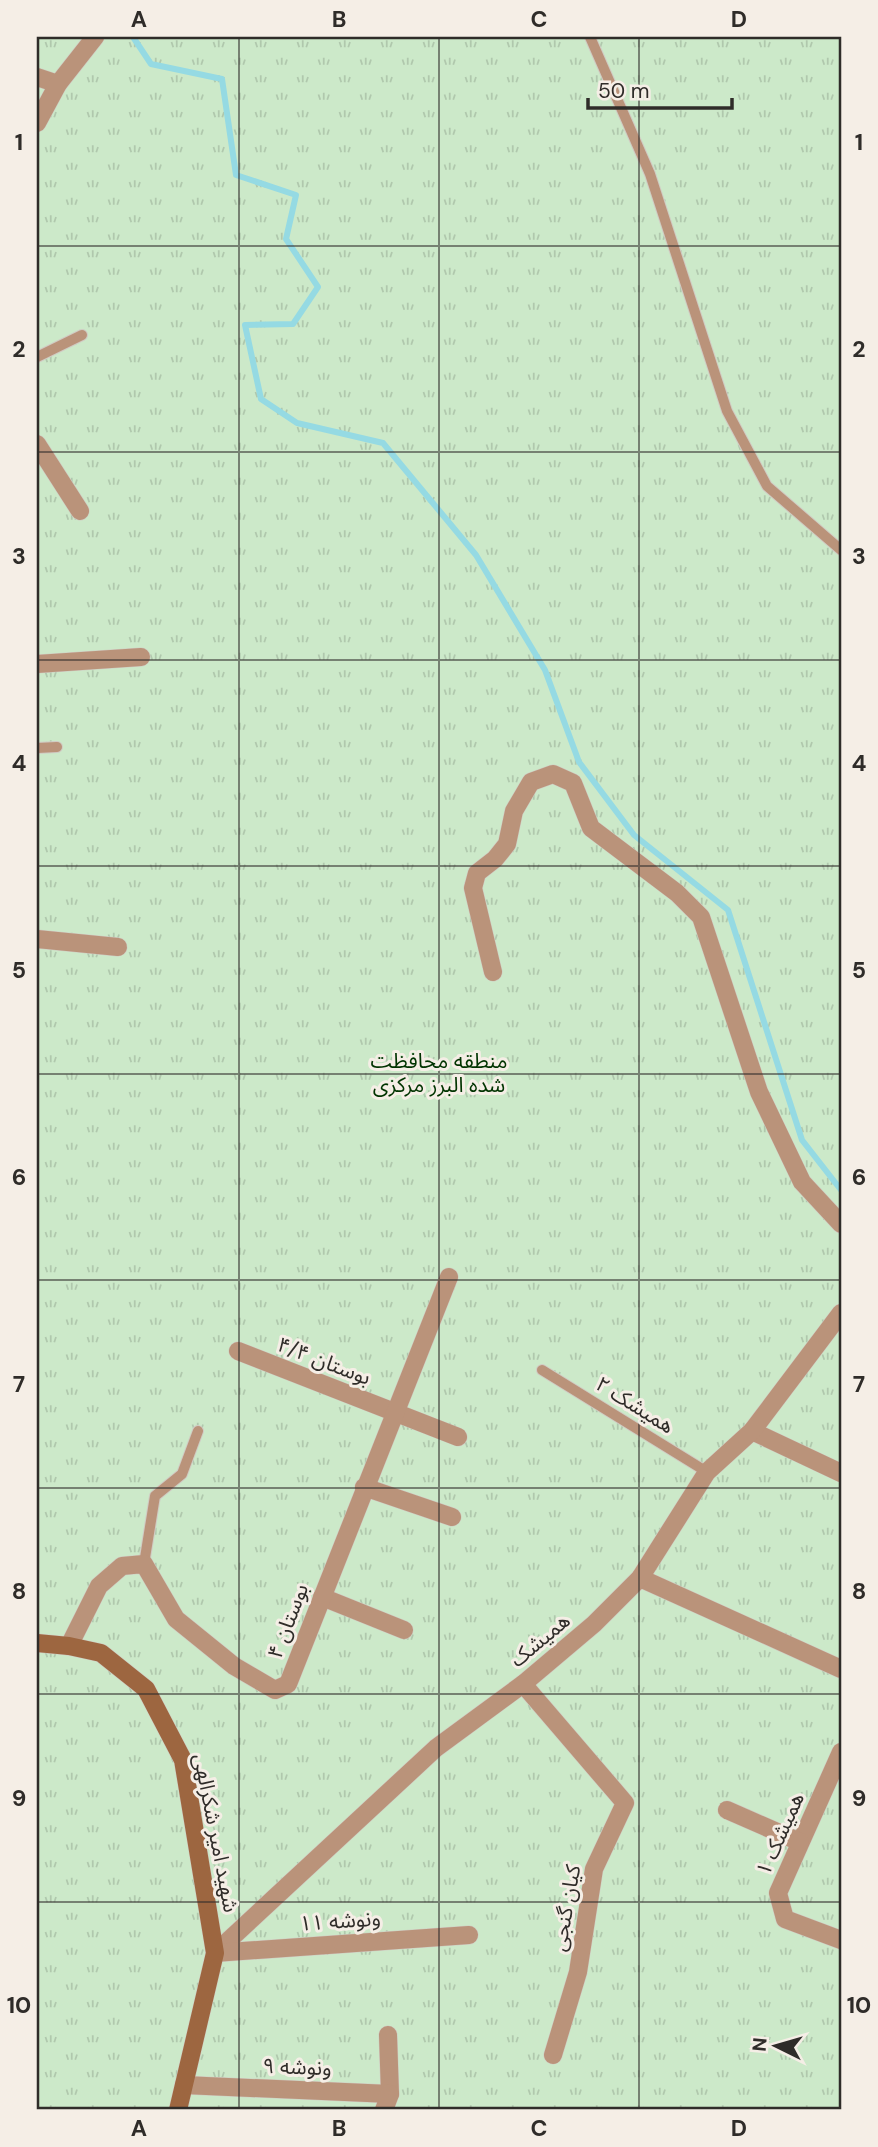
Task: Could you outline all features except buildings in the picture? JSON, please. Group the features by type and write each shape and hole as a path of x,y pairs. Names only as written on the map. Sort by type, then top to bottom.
{"street":[{"path":"37,123 58,84 95,37"},
{"path":"37,77 58,84"},
{"path":"37,444 80,511"},
{"path":"37,664 141,657"},
{"path":"493,972 473,888 477,873 495,859 507,844 514,811 531,782 554,774 573,783 591,828 677,893 701,917 759,1092 802,1182 841,1224"},
{"path":"37,939 118,947"},
{"name":"بوستان ۴","path":"144,1564 176,1619 234,1666 275,1690 288,1684 449,1277"},
{"name":"همیشک","path":"215,1952 436,1748 523,1684 594,1624 640,1578 707,1472 752,1431 841,1314"},
{"name":"بوستان ۴/۴","path":"238,1351 458,1437"},
{"path":"752,1431 841,1473"},
{"path":"364,1487 452,1517"},
{"path":"69,1646 99,1586 122,1566 144,1564"},
{"path":"640,1578 841,1669"},
{"path":"322,1597 404,1630"},
{"name":"شهید امیر شکرالهی","path":"37,1643 102,1653 146,1689 183,1760 215,1952 178,2110"},
{"name":"کیان گنجی","path":"523,1684 625,1803 594,1868 578,1972 553,2055"},
{"name":"همیشک ۱","path":"841,1752 834,1789 800,1842 778,1893 785,1919 841,1940"},
{"path":"727,1810 800,1842"},
{"name":"ونوشه ۱۱","path":"215,1952 468,1935"},
{"path":"387,2102 388,2035"},
{"name":"ونوشه ۹","path":"184,2085 387,2102"}],"lane":[{"path":"590,37 650,174 727,411 767,486 841,550"},
{"path":"37,357 82,335"},
{"path":"37,748 57,747"},
{"name":"همیشک ۲","path":"542,1370 707,1472"},
{"path":"144,1564 155,1496 182,1474 198,1431"}],"green space":[{"name":"منطقه محافظت شده البرز مرکزی","path":"37,37 841,37 841,2110 37,2110"}],"waterway":[{"path":"133,37 151,64 222,79 236,175 296,195 286,239 318,287 293,324 245,325 261,399 297,423 383,443 476,555 545,670 579,762 634,835 728,910 802,1140 841,1190"}]}
